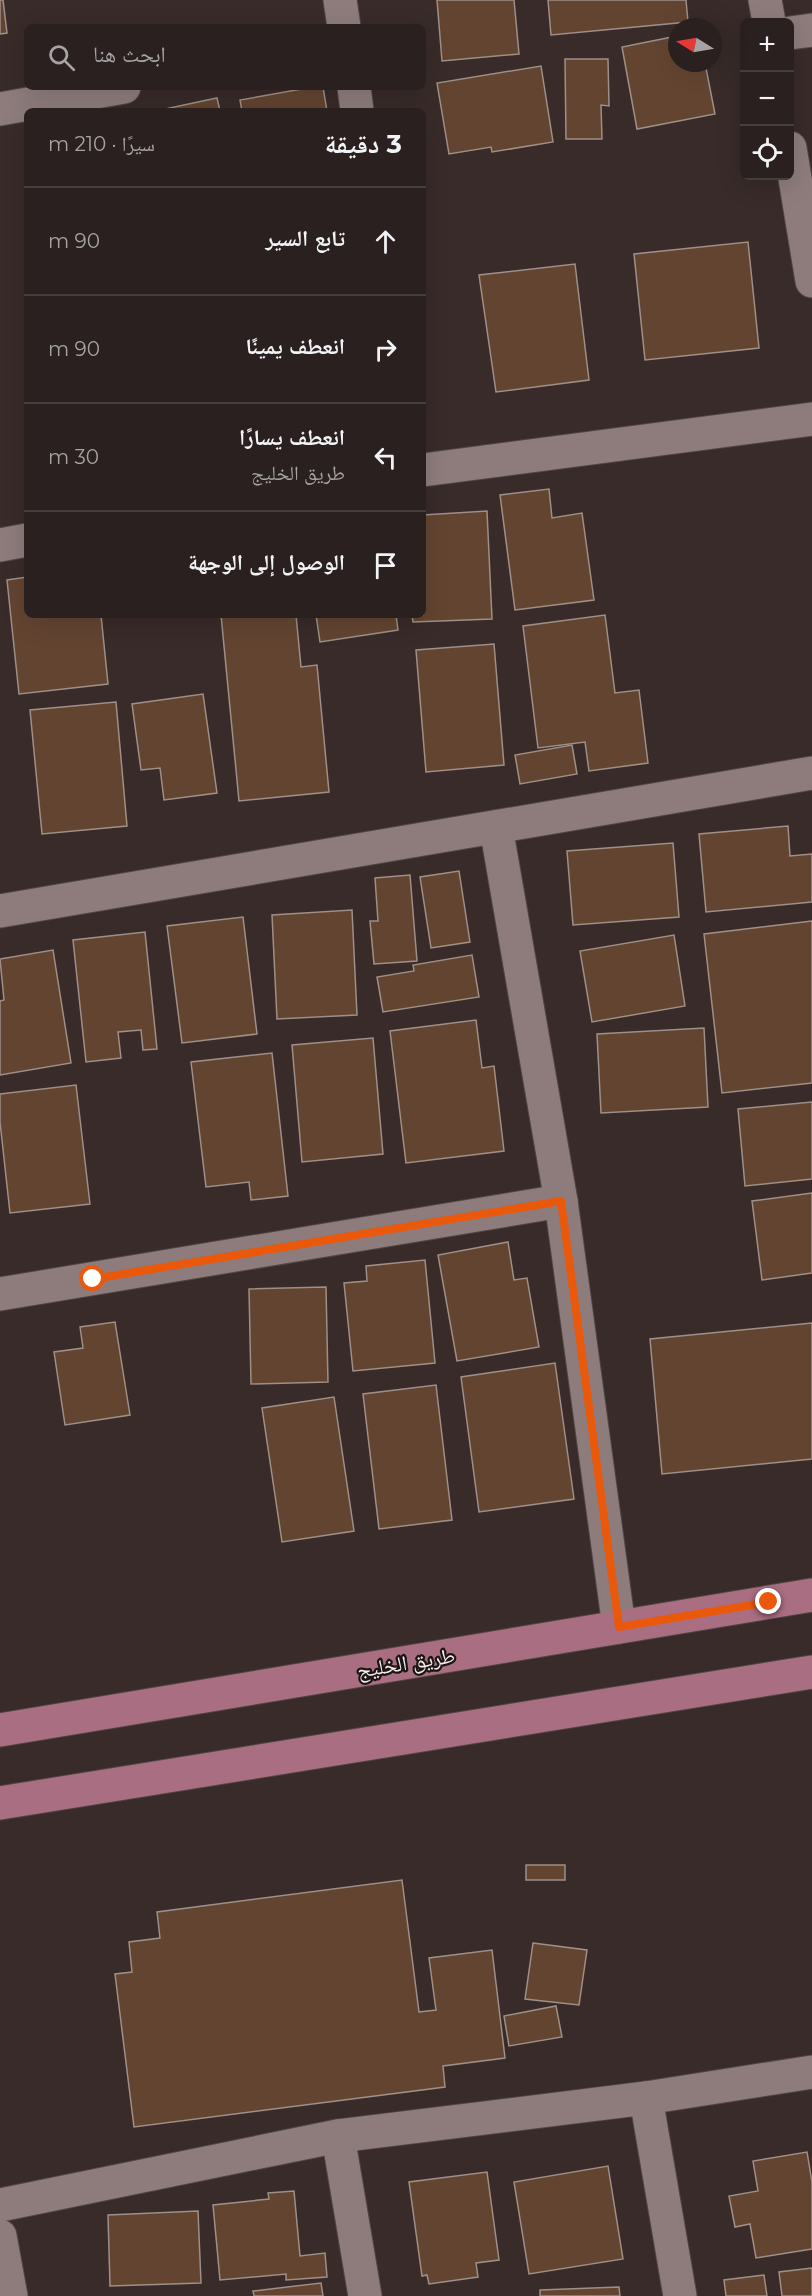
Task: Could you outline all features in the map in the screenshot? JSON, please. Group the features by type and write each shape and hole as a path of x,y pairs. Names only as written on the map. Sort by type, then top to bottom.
{"main road":[{"name":"طريق الخليج","path":"0,1730 812,1595"},
{"path":"0,1803 812,1672"}],"street":[{"path":"340,0 344,24"},
{"path":"765,0 768,18"},
{"path":"794,32 812,30"},
{"path":"0,109 52,106 113,90"},
{"path":"354,90 357,108"},
{"path":"794,177 812,281"},
{"path":"426,470 812,419"},
{"path":"0,545 24,541"},
{"path":"0,911 812,773"},
{"path":"496,827 561,1201 619,1627"},
{"path":"0,1294 561,1201"},
{"path":"0,2205 338,2136 646,2098 812,2072"},
{"path":"646,2098 680,2296"},
{"path":"338,2136 365,2296"},
{"path":"0,2236 10,2296"}],"building":[{"path":"0,0 3,0 7,33 0,34"},
{"path":"437,0 514,0 519,54 442,61"},
{"path":"548,0 686,0 688,18 668,18 668,24 551,35"},
{"path":"668,38 668,72 707,72 715,114 637,129 622,47"},
{"path":"565,59 608,59 609,106 601,105 602,139 566,139"},
{"path":"541,66 553,142 492,152 491,147 449,154 437,83"},
{"path":"296,90 324,90 326,108 241,108 240,100"},
{"path":"217,98 219,108 170,108"},
{"path":"748,242 759,348 645,360 634,254"},
{"path":"575,264 589,380 496,392 479,275"},
{"path":"549,489 552,518 582,513 594,600 515,610 500,495"},
{"path":"487,511 492,619 413,622 412,618 426,618 426,515"},
{"path":"24,577 24,618 101,618 108,684 19,694 7,580"},
{"path":"605,615 615,693 639,690 648,763 589,771 585,742 538,748 523,626"},
{"path":"221,618 296,618 301,667 317,665 329,792 239,801"},
{"path":"316,618 396,618 398,630 320,642"},
{"path":"494,644 504,765 426,772 416,650"},
{"path":"203,694 217,793 164,800 160,768 141,770 132,704"},
{"path":"116,702 127,826 42,834 30,710"},
{"path":"572,745 577,774 520,784 515,755"},
{"path":"788,826 790,856 812,854 812,902 706,912 699,834"},
{"path":"673,843 679,917 573,925 567,851"},
{"path":"459,871 470,942 431,948 420,877"},
{"path":"410,875 417,961 374,964 370,921 378,921 375,878"},
{"path":"352,910 357,1015 277,1019 272,915"},
{"path":"243,917 257,1034 182,1043 167,926"},
{"path":"812,921 812,1083 722,1093 704,934"},
{"path":"145,932 157,1049 143,1050 141,1030 118,1032 121,1058 86,1062 73,940"},
{"path":"674,935 685,1006 592,1022 580,951"},
{"path":"53,950 71,1063 0,1075 0,1001 4,1000 0,959"},
{"path":"472,955 479,997 383,1012 377,977 414,971 413,965"},
{"path":"476,1020 482,1068 494,1066 504,1151 406,1163 390,1031"},
{"path":"704,1028 708,1107 601,1113 597,1034"},
{"path":"373,1038 383,1154 302,1162 292,1045"},
{"path":"272,1053 288,1196 251,1200 249,1182 206,1187 191,1062"},
{"path":"76,1085 90,1204 10,1213 0,1122 0,1094"},
{"path":"812,1102 812,1179 745,1186 738,1109"},
{"path":"812,1193 812,1273 762,1280 752,1201"},
{"path":"508,1242 514,1280 527,1278 539,1347 457,1361 438,1255"},
{"path":"425,1260 435,1363 353,1371 344,1283 367,1281 366,1266"},
{"path":"326,1287 328,1382 251,1384 249,1289"},
{"path":"115,1322 130,1415 65,1425 54,1352 83,1348 80,1327"},
{"path":"812,1323 812,1459 662,1474 650,1339"},
{"path":"555,1363 574,1499 479,1512 461,1377"},
{"path":"436,1385 452,1520 379,1529 363,1394"},
{"path":"334,1397 354,1531 282,1542 262,1408"},
{"path":"526,1865 565,1865 565,1880 526,1880"},
{"path":"402,1880 419,2012 436,2010 429,1958 492,1950 505,2058 443,2066 445,2087 134,2127 115,1974 132,1972 129,1942 160,1938 157,1912"},
{"path":"533,1943 587,1950 579,2005 525,1999"},
{"path":"556,2006 562,2037 509,2046 504,2016"},
{"path":"807,2152 812,2182 812,2249 756,2258 750,2224 735,2227 729,2196 758,2191 753,2161"},
{"path":"608,2166 623,2259 529,2274 514,2182"},
{"path":"487,2172 499,2260 476,2263 478,2277 429,2284 427,2275 422,2276 409,2182"},
{"path":"294,2191 300,2256 325,2253 327,2277 286,2280 286,2274 220,2280 213,2205 269,2199 268,2193"},
{"path":"198,2211 201,2283 110,2286 108,2215"},
{"path":"812,2268 812,2296 782,2296 779,2272"},
{"path":"764,2275 767,2296 726,2296 724,2280"},
{"path":"321,2283 323,2296 254,2296 253,2291"},
{"path":"619,2287 620,2296 540,2296 540,2290"}],"route":[{"path":"93,1279 561,1201 619,1627 769,1602"}]}
